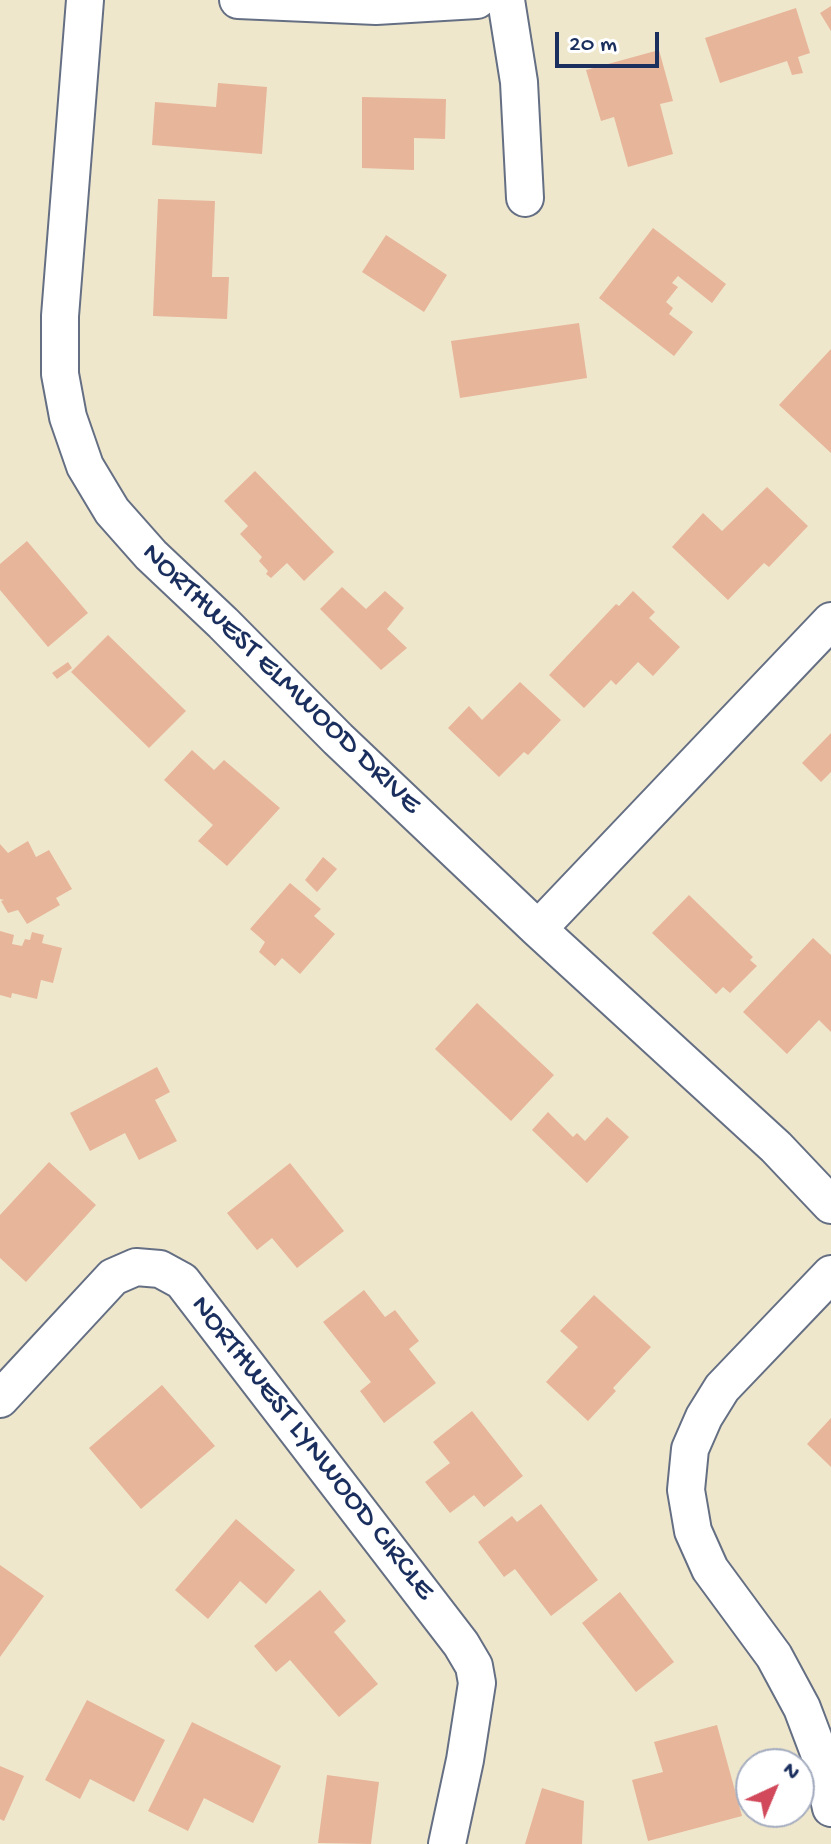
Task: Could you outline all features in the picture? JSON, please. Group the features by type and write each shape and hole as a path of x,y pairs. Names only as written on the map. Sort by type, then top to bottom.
{"street":[{"name":"NORTHWEST ELMWOOD DRIVE","path":"85,0 60,331 60,374 68,417 85,466 112,511 151,555 538,929 776,1147 831,1205"},
{"path":"238,0 376,6 477,0"},
{"path":"506,0 519,82 525,198"},
{"path":"538,929 831,621"},
{"name":"NORTHWEST LYNWOOD CIRCLE","path":"0,1399 113,1277 136,1267 160,1269 182,1281 461,1644 474,1666 477,1683 447,1844"},
{"path":"831,1274 722,1388 704,1417 690,1449 686,1490 693,1531 710,1569 774,1656 802,1708 819,1753 831,1808"}],"building":[{"path":"831,6 831,31 820,13"},
{"path":"796,8 810,53 798,57 803,73 792,75 787,61 720,83 705,38"},
{"path":"659,50 673,101 660,104 673,154 628,167 614,117 601,121 586,70"},
{"path":"218,83 267,87 262,154 152,145 155,102 216,107"},
{"path":"362,97 446,99 445,139 414,138 414,170 362,168"},
{"path":"158,199 215,201 212,277 229,277 227,319 153,316"},
{"path":"653,228 726,284 712,303 678,276 672,283 678,287 666,302 673,308 669,314 693,332 674,356 599,298"},
{"path":"386,235 447,275 424,312 362,272"},
{"path":"579,323 587,378 460,398 451,341"},
{"path":"831,349 831,453 779,405"},
{"path":"255,471 334,552 304,581 287,563 271,578 266,574 268,571 259,561 262,557 240,534 248,526 224,501"},
{"path":"767,487 808,526 769,567 764,563 728,600 672,547 703,513 722,531"},
{"path":"27,541 88,613 48,647 0,590 0,564"},
{"path":"342,587 366,609 385,591 404,608 387,629 407,648 381,670 320,609"},
{"path":"633,591 655,612 649,618 680,647 653,676 638,662 616,685 611,680 584,708 549,675 616,604 619,606"},
{"path":"108,635 186,711 149,748 71,672"},
{"path":"68,662 72,668 57,679 52,673"},
{"path":"520,682 561,720 528,755 524,752 499,777 448,728 469,706 482,720"},
{"path":"831,733 831,772 821,782 802,763"},
{"path":"192,750 214,770 224,760 280,808 227,866 198,841 213,825 164,780"},
{"path":"28,841 36,857 49,850 72,889 56,898 60,905 27,924 18,910 8,913 1,901 4,900 0,899 0,844 8,853"},
{"path":"323,857 337,869 317,892 305,880"},
{"path":"290,883 321,909 314,916 335,934 300,974 282,958 275,966 259,952 265,942 250,929"},
{"path":"689,895 753,957 750,960 757,966 730,993 723,987 716,994 652,933"},
{"path":"0,931 14,935 12,944 22,946 25,939 30,940 32,932 44,935 42,943 62,948 53,983 41,980 37,999 12,993 11,998 0,995"},
{"path":"813,938 831,955 831,1032 819,1020 787,1054 743,1012"},
{"path":"477,1003 554,1075 511,1121 435,1049"},
{"path":"157,1067 170,1092 155,1100 177,1141 139,1160 125,1133 90,1151 70,1113"},
{"path":"548,1112 573,1137 577,1133 585,1141 607,1117 629,1137 587,1183 532,1130"},
{"path":"49,1162 96,1205 26,1282 0,1258 0,1215"},
{"path":"290,1163 344,1231 297,1268 272,1238 257,1250 227,1213"},
{"path":"364,1290 385,1317 395,1310 419,1341 409,1349 436,1383 384,1423 360,1391 371,1382 323,1322"},
{"path":"594,1295 651,1347 588,1421 546,1382 578,1347 560,1331"},
{"path":"162,1385 215,1446 141,1509 89,1448"},
{"path":"472,1411 523,1476 484,1507 474,1495 450,1513 425,1482 450,1463 433,1442"},
{"path":"831,1418 831,1467 807,1444"},
{"path":"541,1504 598,1580 551,1616 515,1569 504,1577 478,1542 512,1516 517,1522"},
{"path":"236,1519 295,1570 266,1604 240,1581 208,1619 175,1590"},
{"path":"0,1565 44,1596 0,1657"},
{"path":"320,1590 346,1621 334,1632 378,1684 339,1717 290,1660 276,1672 254,1646"},
{"path":"620,1592 674,1662 636,1692 582,1623"},
{"path":"87,1700 165,1740 134,1802 90,1779 80,1799 45,1780"},
{"path":"192,1722 281,1766 253,1823 204,1798 188,1831 148,1811"},
{"path":"717,1725 735,1791 735,1818 648,1841 632,1780 663,1772 654,1742"},
{"path":"0,1766 24,1776 4,1821 0,1819"},
{"path":"327,1775 379,1782 371,1844 318,1843"},
{"path":"542,1788 584,1801 582,1844 525,1844"}]}
